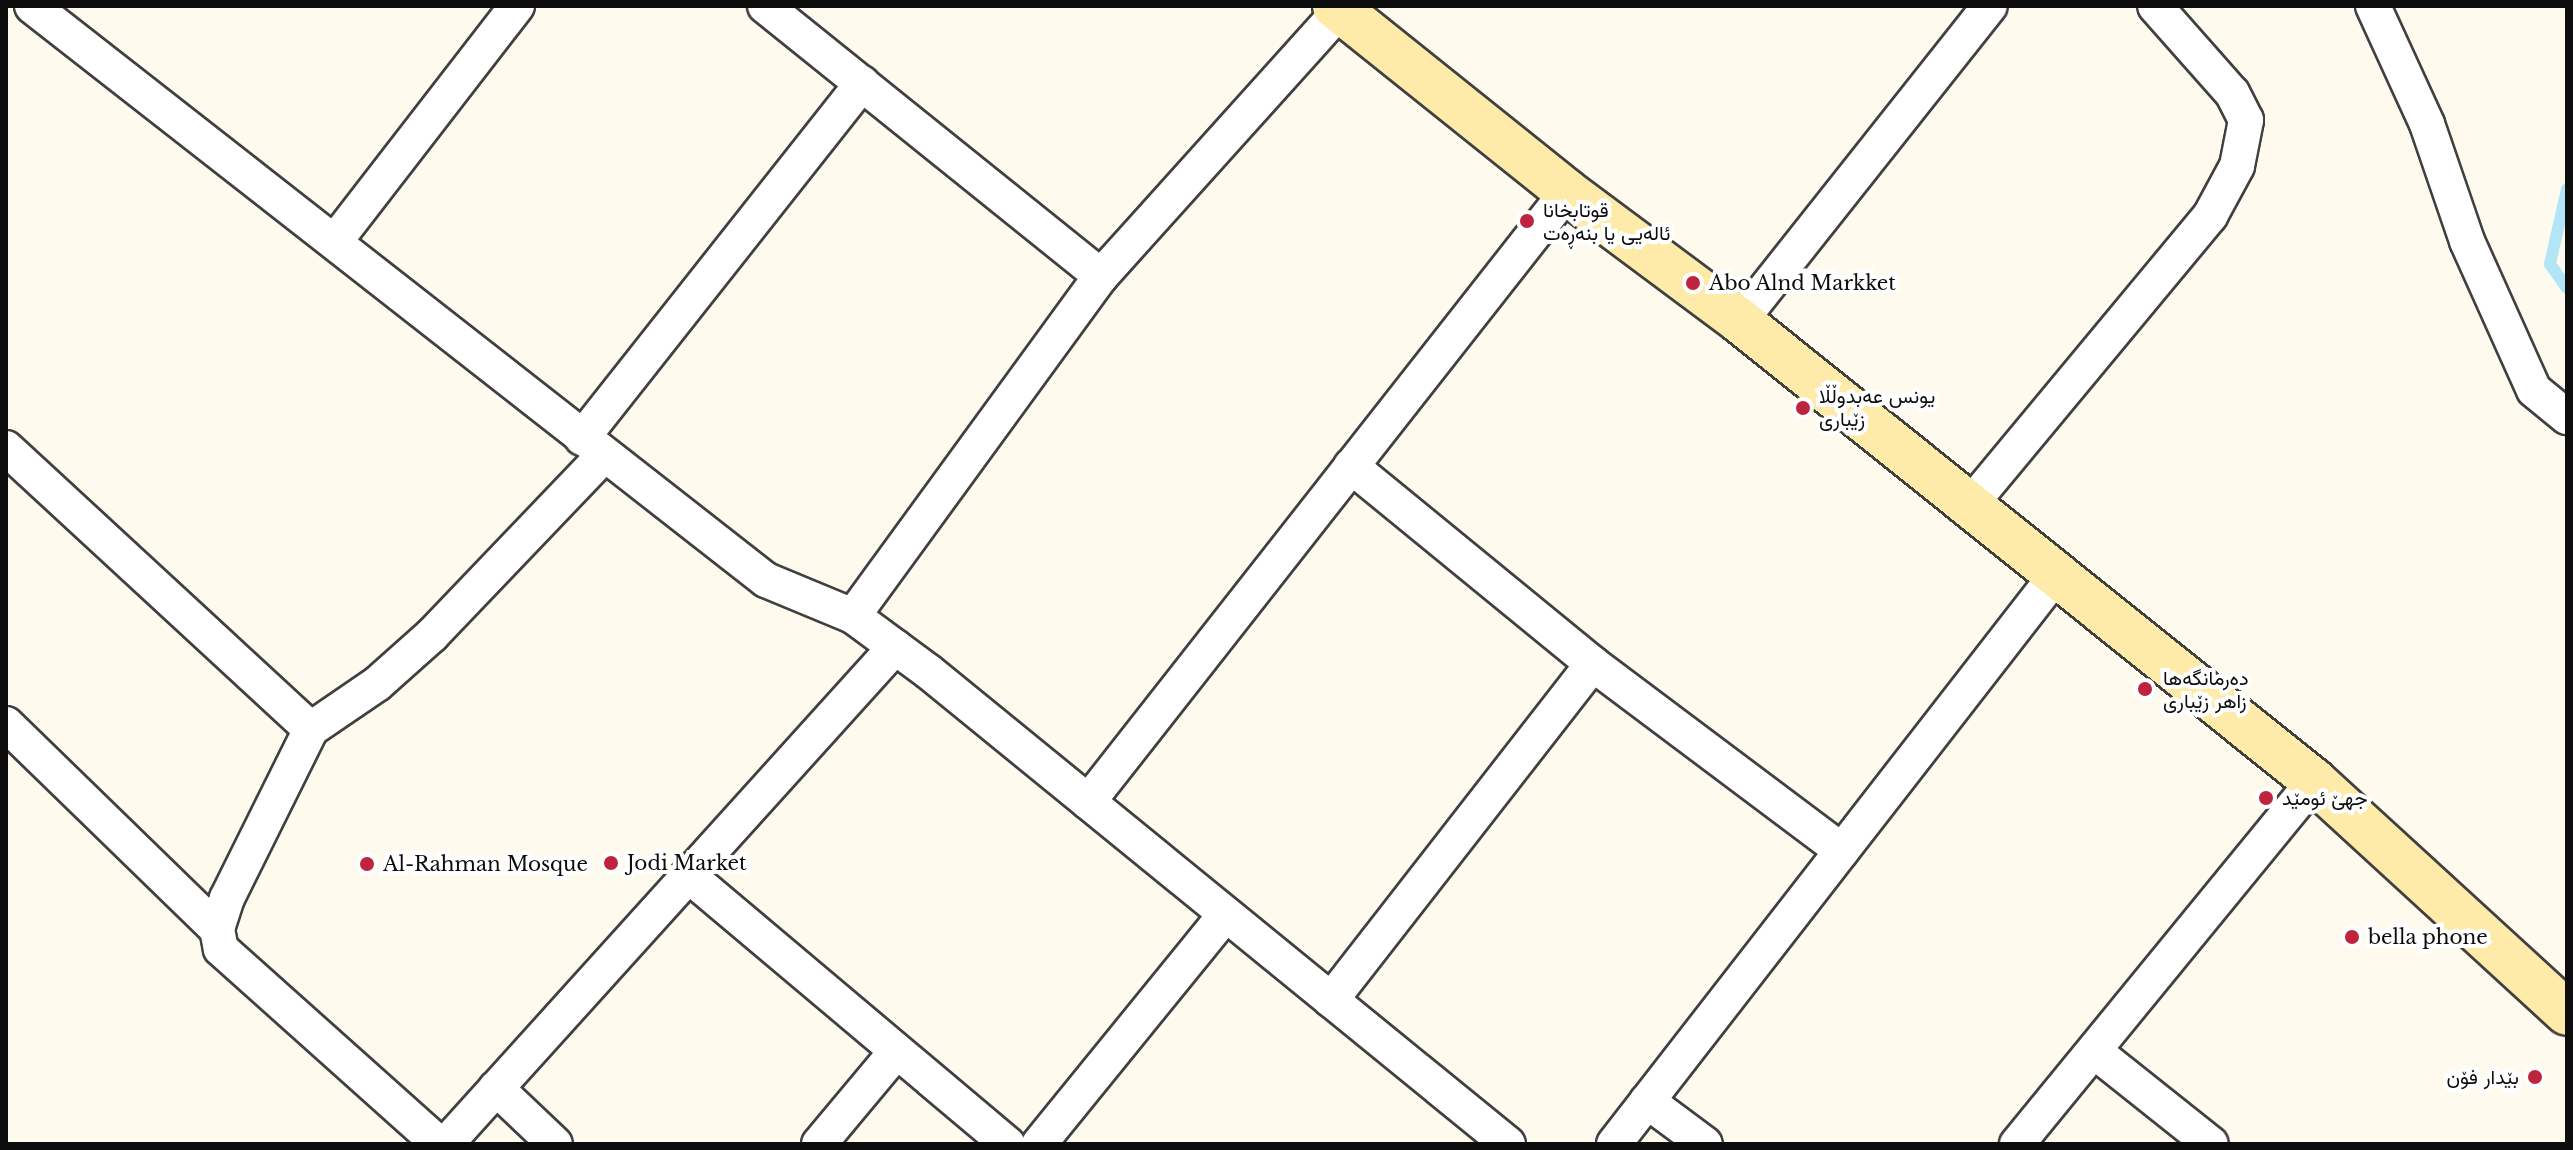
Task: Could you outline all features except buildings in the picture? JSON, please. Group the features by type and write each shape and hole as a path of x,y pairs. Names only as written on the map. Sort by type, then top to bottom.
{"main road":[{"path":"1340,7 1567,192 1740,321 2314,781 2567,1013"}],"street":[{"path":"32,6 336,240 766,580 853,616 895,647 1508,1144"},
{"path":"336,240 517,6"},
{"path":"765,6 1101,276"},
{"path":"1740,321 1990,6"},
{"path":"1970,505 2210,216 2237,166 2246,120 2232,93 2155,6"},
{"path":"2373,6 2427,124 2467,241 2534,390 2567,417"},
{"path":"853,616 1101,276 1340,7"},
{"path":"217,929 311,729 377,684 432,635 593,446 862,83"},
{"path":"1088,802 1567,192"},
{"path":"6,448 311,729"},
{"path":"1351,466 1593,664 1842,851"},
{"path":"1614,1144 2056,575"},
{"path":"446,1144 895,647"},
{"path":"1331,1000 1593,664"},
{"path":"6,724 217,929 221,949 236,968 439,1144"},
{"path":"2017,1144 2314,781"},
{"path":"688,875 1008,1144"},
{"path":"1039,1144 1226,914"},
{"path":"2094,1051 2211,1144"},
{"path":"819,1144 896,1052"},
{"path":"496,1088 555,1144"},
{"path":"1647,1101 1705,1144"}],"waterway":[{"path":"2567,189 2550,264 2567,288"}],"place":[{"name":"قوتابخانا ئالەیی یا بنەڕەت","path":"1527,221"},
{"name":"Abo Alnd Markket","path":"1693,283"},
{"name":"یونس عەبدوڵڵا زێباری","path":"1803,408"},
{"name":"دەرمانگەھا زاهر زێباری","path":"2145,689"},
{"name":"جھێ ئومێد","path":"2266,798"},
{"name":"Jodi Market","path":"611,863"},
{"name":"Al-Rahman Mosque","path":"367,864"},
{"name":"bella phone","path":"2352,937"},
{"name":"بێدار فۆن","path":"2535,1077"}]}
